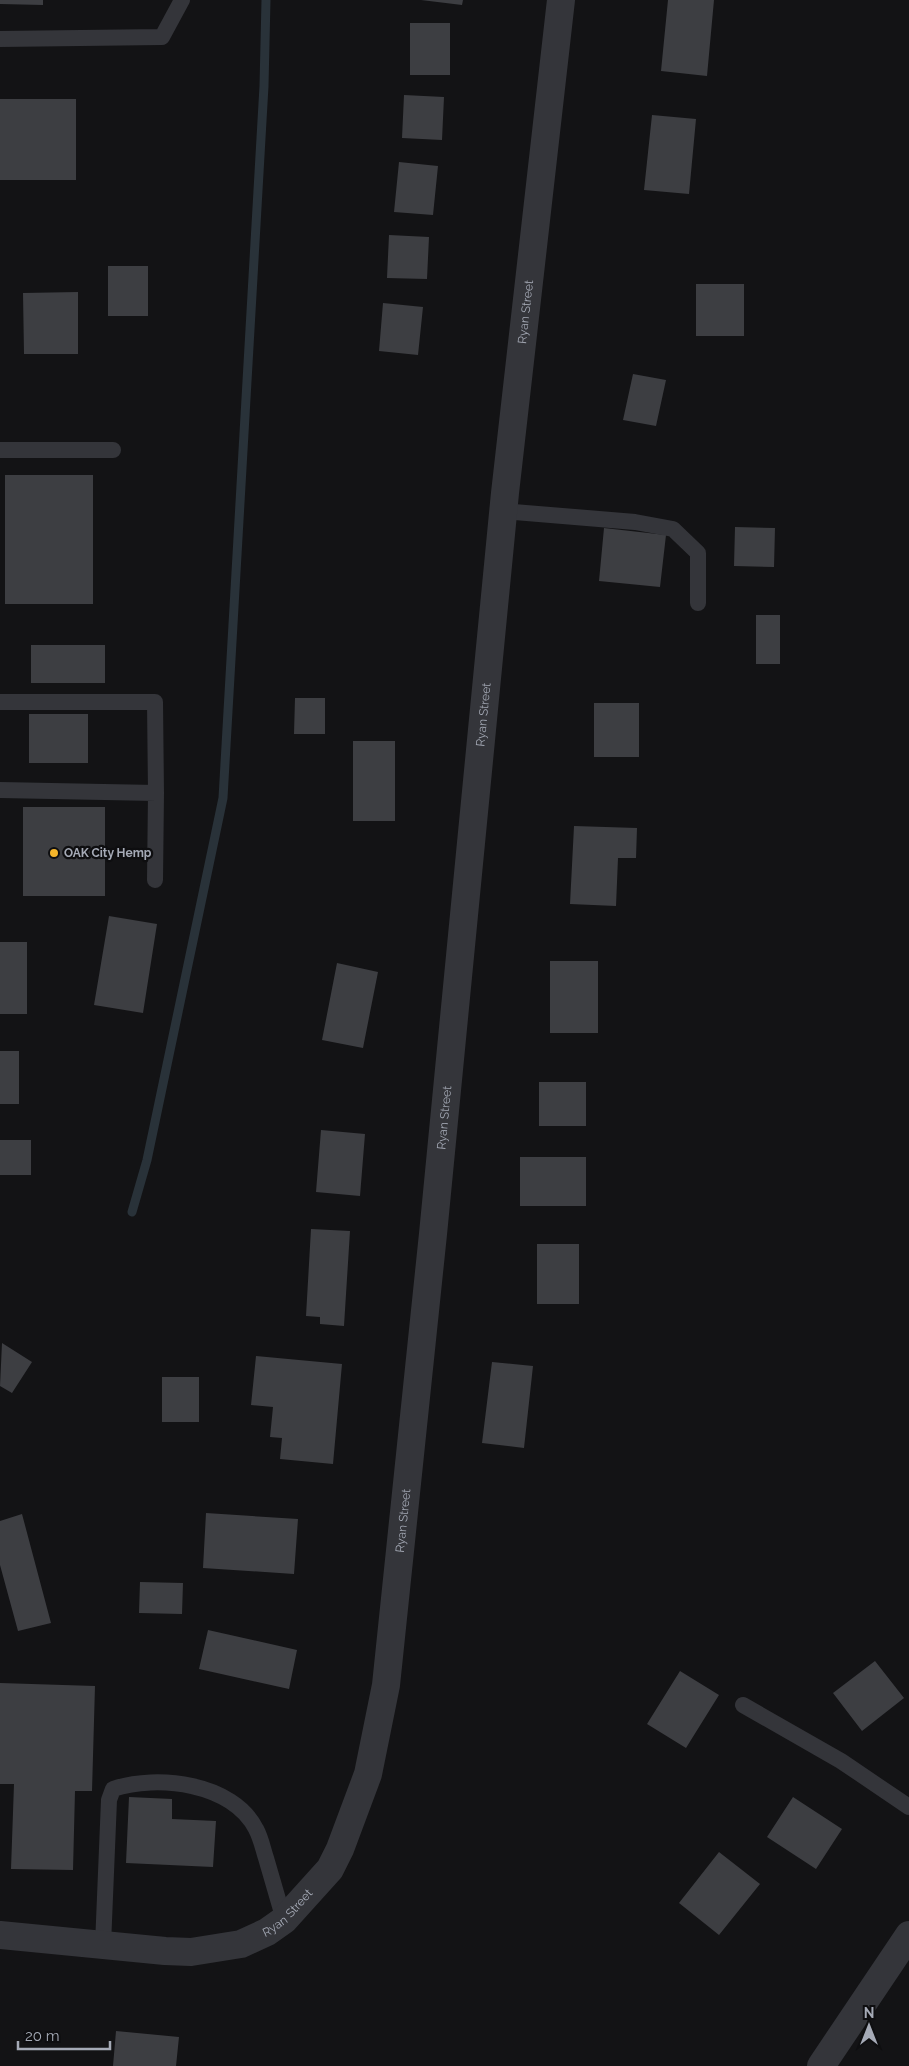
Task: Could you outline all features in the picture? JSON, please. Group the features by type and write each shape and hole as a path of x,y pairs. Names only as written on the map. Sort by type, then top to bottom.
{"street":[{"name":"Ryan Street","path":"0,1935 165,1951 216,1949 241,1944 267,1932 284,1920 330,1869 340,1849 368,1774 386,1685 434,1224 503,510 561,0"},
{"path":"821,2066 909,1935"}],"lane":[{"path":"0,39 162,37 182,0"},
{"path":"0,450 113,450"},
{"path":"503,510 635,522 673,529 698,553 698,603"},
{"path":"0,702 155,702 155,880"},
{"path":"0,790 156,793"},
{"path":"744,1704 841,1761 909,1807"},
{"path":"104,1945 109,1800 113,1789 128,1784 152,1781 186,1784 212,1792 244,1810 257,1830 284,1920"}],"building":[{"path":"0,0 43,0 43,5 0,4"},
{"path":"421,0 463,0 462,5"},
{"path":"668,0 714,0 707,76 661,71"},
{"path":"410,23 450,23 450,75 410,75"},
{"path":"404,95 444,97 442,140 402,138"},
{"path":"0,99 76,99 76,180 0,180"},
{"path":"652,115 696,119 689,194 644,190"},
{"path":"399,162 438,166 433,215 394,212"},
{"path":"389,235 429,237 427,279 387,278"},
{"path":"108,266 148,266 148,316 108,316"},
{"path":"696,284 744,284 744,336 696,336"},
{"path":"78,292 78,354 24,354 23,293"},
{"path":"383,303 423,307 418,355 379,351"},
{"path":"633,374 666,380 656,426 623,420"},
{"path":"5,475 93,475 93,604 5,604"},
{"path":"735,527 775,528 774,567 734,566"},
{"path":"604,528 666,535 660,587 599,581"},
{"path":"756,615 780,615 780,664 756,664"},
{"path":"31,645 105,645 105,683 31,683"},
{"path":"295,698 325,698 325,734 294,734"},
{"path":"594,703 639,703 639,757 594,757"},
{"path":"29,714 88,714 88,763 29,763"},
{"path":"353,741 395,741 395,821 353,821"},
{"path":"23,807 105,807 105,896 23,896"},
{"path":"574,826 637,828 636,858 618,858 616,906 570,904"},
{"path":"109,916 157,924 143,1013 94,1005"},
{"path":"0,942 27,942 27,1014 0,1014"},
{"path":"550,961 598,961 598,1033 550,1033"},
{"path":"337,963 378,972 363,1048 322,1040"},
{"path":"0,1051 19,1051 19,1104 0,1104"},
{"path":"539,1082 586,1082 586,1126 539,1126"},
{"path":"321,1130 365,1134 360,1196 316,1192"},
{"path":"0,1140 31,1140 31,1175 0,1175"},
{"path":"520,1157 586,1157 586,1206 520,1206"},
{"path":"311,1229 350,1231 344,1326 320,1324 320,1317 306,1316"},
{"path":"537,1244 579,1244 579,1304 537,1304"},
{"path":"2,1343 32,1362 12,1393 0,1386"},
{"path":"256,1356 342,1364 333,1464 280,1459 282,1438 270,1437 273,1407 251,1405"},
{"path":"492,1362 533,1366 524,1448 482,1443"},
{"path":"162,1377 199,1377 199,1422 162,1422"},
{"path":"206,1513 298,1519 294,1574 203,1568"},
{"path":"22,1514 51,1623 18,1631 0,1565 0,1521"},
{"path":"140,1582 183,1583 182,1614 139,1613"},
{"path":"208,1630 297,1650 289,1689 199,1669"},
{"path":"875,1661 904,1698 862,1731 833,1693"},
{"path":"680,1671 719,1695 686,1748 647,1724"},
{"path":"0,1683 95,1686 92,1791 75,1791 73,1870 11,1869 14,1784 0,1784"},
{"path":"129,1797 172,1799 172,1819 216,1821 213,1867 126,1863"},
{"path":"793,1797 842,1829 816,1869 767,1837"},
{"path":"719,1852 760,1884 719,1935 679,1903"},
{"path":"116,2031 179,2037 176,2066 113,2066"}],"waterway":[{"path":"132,1212 147,1160 223,798 264,86 266,0"}],"place":[{"name":"OAK City Hemp","path":"54,853"}]}
